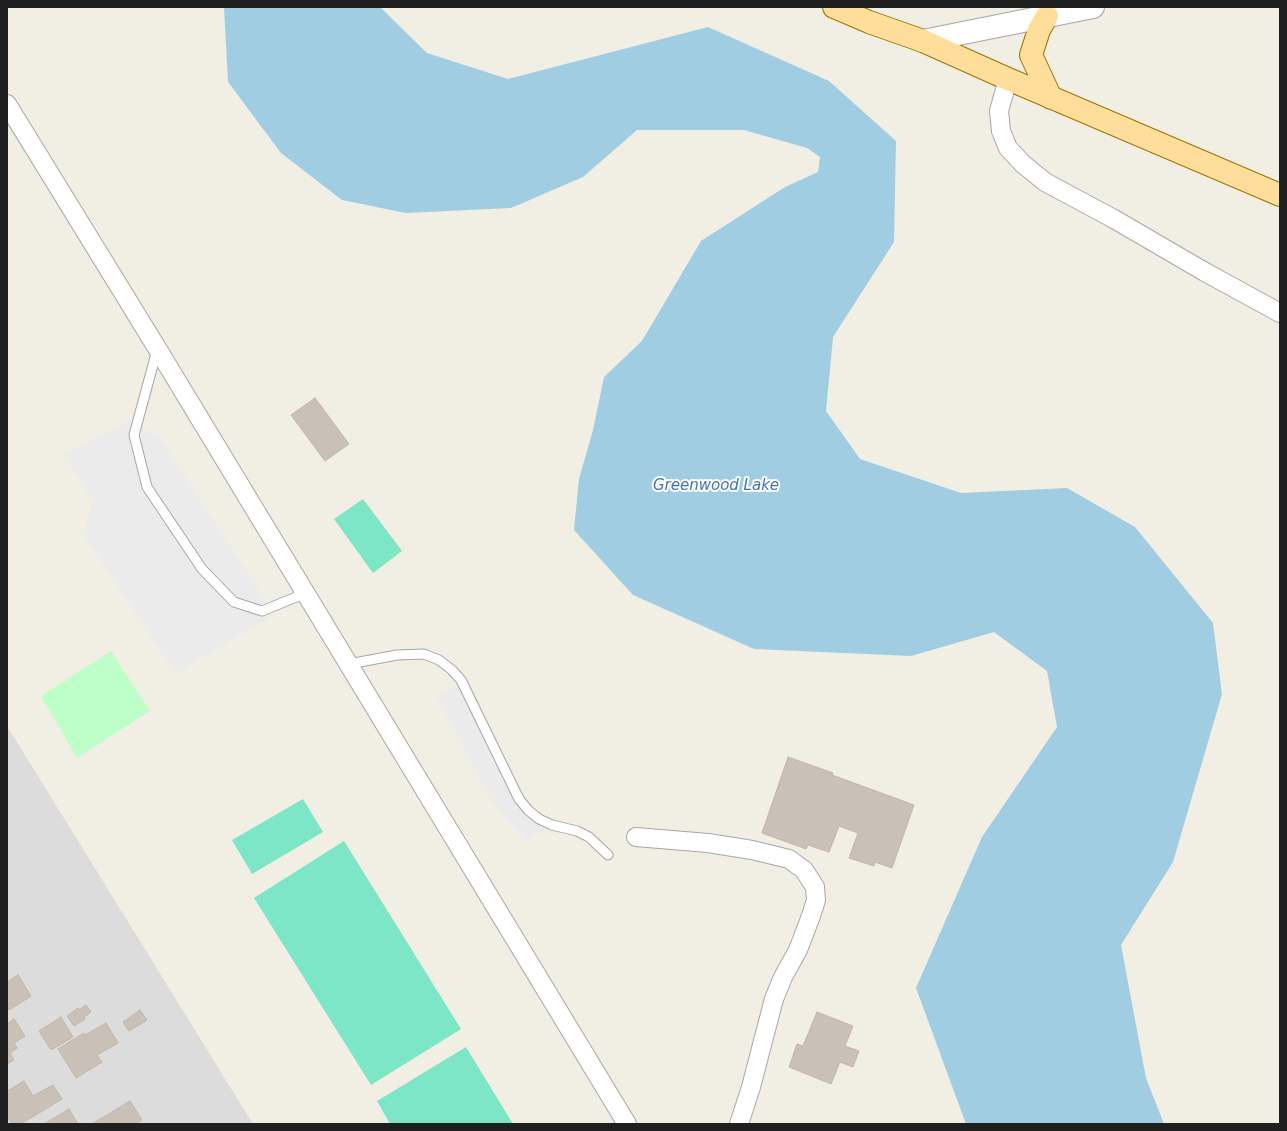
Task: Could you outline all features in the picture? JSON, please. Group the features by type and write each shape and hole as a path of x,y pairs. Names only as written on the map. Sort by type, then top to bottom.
{"main road":[{"path":"834,7 869,22 923,41 1051,98 1280,195"},
{"path":"1046,16 1031,56 1051,98"}],"street":[{"path":"923,41 1093,7"},
{"path":"1008,79 998,112 1001,131 1008,148 1023,164 1045,182 1114,219 1205,272 1280,313"},
{"path":"7,104 158,348 628,1124"},
{"path":"636,837 708,843 752,850 789,859 804,870 815,886 816,900 811,916 798,950 783,977 774,999 752,1087 739,1124"}],"lane":[{"path":"158,348 134,435 147,486 202,569 234,602 262,611 306,593"},
{"path":"349,664 397,655 424,654 439,660 446,665 461,680 519,799 528,810 539,819 552,825 577,831 589,837 608,856"}],"shaded area":[{"path":"130,420 159,436 263,596 268,619 175,674 83,534 93,501 63,454"},
{"path":"469,680 517,783 536,812 550,817 547,829 526,842 493,804 436,695"},
{"path":"7,726 253,1124 7,1124"}],"green space":[{"path":"363,499 402,551 373,573 334,519"},
{"path":"111,651 150,711 77,758 41,696"},
{"path":"303,799 323,832 252,874 232,840"},
{"path":"344,841 461,1029 371,1085 254,898"},
{"path":"466,1047 513,1124 390,1124 377,1101"}],"water":[{"name":"Greenwood Lake","path":"224,7 380,7 427,53 508,79 708,27 829,81 896,141 894,242 833,337 826,411 860,459 961,493 1067,488 1135,527 1213,623 1222,694 1173,862 1121,945 1146,1078 1164,1124 966,1124 916,988 982,837 1057,727 1047,671 994,632 911,656 754,649 633,595 574,530 579,479 593,430 604,377 642,341 701,241 785,187 818,172 820,157 807,148 744,130 637,130 583,177 511,208 406,213 342,200 281,153 228,82"}],"building":[{"path":"315,398 349,444 325,461 291,415"},
{"path":"788,757 914,805 892,868 875,862 874,866 849,858 858,833 839,826 829,852 808,845 806,849 762,833"},
{"path":"18,975 31,996 9,1010 7,1007 7,982"},
{"path":"86,1005 91,1012 84,1017 85,1019 74,1026 67,1016 78,1008 79,1010"},
{"path":"140,1010 147,1020 129,1031 123,1022"},
{"path":"817,1012 853,1026 845,1046 859,1051 853,1067 840,1062 831,1084 789,1067 797,1044 803,1046"},
{"path":"61,1017 73,1037 51,1050 39,1031"},
{"path":"14,1019 25,1036 14,1043 17,1048 10,1053 14,1060 7,1064 7,1024"},
{"path":"106,1023 118,1043 97,1055 102,1062 76,1078 58,1049 84,1033 85,1035"},
{"path":"24,1081 33,1096 53,1085 62,1099 21,1124 12,1124 7,1116 7,1091"},
{"path":"130,1101 142,1120 135,1124 92,1124"},
{"path":"69,1109 78,1124 44,1124"}]}
